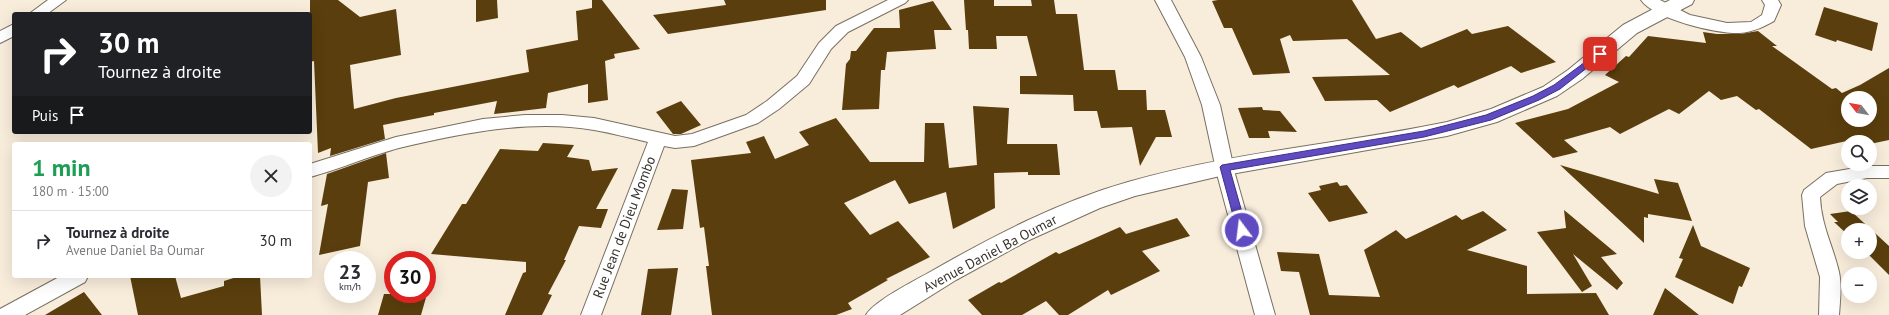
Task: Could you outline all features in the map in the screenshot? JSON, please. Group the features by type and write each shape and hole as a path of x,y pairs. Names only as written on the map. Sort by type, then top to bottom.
{"main road":[{"name":"Avenue Daniel Ba Oumar","path":"879,315 959,266 1018,234 1107,196 1137,187 1225,167 1424,134 1488,118 1536,98 1577,74 1657,5 1685,0"}],"street":[{"path":"40,12 58,0"},
{"path":"312,170 396,143 483,125 525,121 594,124 675,142 694,140 752,119 791,92 803,80 825,46 842,29 900,0"},
{"path":"1164,0 1193,57 1211,105 1225,167 1265,315"},
{"path":"1657,5 1695,22 1726,28 1753,26 1769,18 1773,5 1770,0"},
{"path":"0,38 12,30"},
{"name":"Rue Jean de Dieu Mombo","path":"591,315 658,138"},
{"path":"1829,315 1829,273 1816,238 1810,212 1811,195 1832,178 1868,172 1889,172"},
{"path":"8,315 74,278"}],"building":[{"path":"310,0 338,0 360,17 396,9 401,55 350,65 354,109 396,98 529,72 526,50 578,40 576,11 592,8 592,0 602,0 640,49 614,54 615,58 605,61 608,100 588,103 588,84 548,93 546,108 494,114 497,101 434,113 434,115 383,125 385,139 330,156 331,148 318,153 314,61 312,62 312,12 310,12"},
{"path":"476,0 497,0 498,18 476,22"},
{"path":"724,0 826,0 826,10 668,34 653,15 726,5"},
{"path":"964,0 994,0 994,6 1032,6 1031,0 1054,0 1056,14 1077,14 1084,70 1115,70 1118,90 1146,90 1147,110 1165,110 1172,137 1156,137 1140,166 1132,127 1101,128 1097,111 1074,111 1073,95 1020,94 1020,76 1037,76 1027,36 996,36 997,49 969,49"},
{"path":"1352,0 1376,39 1401,32 1421,48 1467,29 1472,34 1508,26 1556,62 1521,73 1511,66 1458,88 1454,85 1390,112 1377,100 1325,101 1312,77 1390,75 1347,39 1293,41 1290,35 1280,39 1290,73 1253,75 1232,28 1224,28 1212,1"},
{"path":"933,1 952,30 934,30 936,49 887,52 885,70 881,70 879,109 842,110 846,64 850,59 851,51 856,51 874,28 900,28 899,10"},
{"path":"1824,7 1878,23 1872,51 1815,35"},
{"path":"1758,31 1777,46 1772,46 1832,89 1836,88 1841,92 1841,127 1877,127 1877,91 1846,91 1889,68 1889,140 1877,143 1877,135 1841,135 1841,142 1811,149 1759,109 1756,110 1737,96 1721,100 1709,91 1679,114 1669,109 1620,134 1610,127 1564,140 1578,152 1553,158 1515,123 1568,109 1619,82 1605,75 1626,56 1629,57 1648,36 1706,43 1703,32 1717,34 1740,34"},
{"path":"681,101 701,125 681,134 673,134 656,112"},
{"path":"973,106 1009,108 1007,144 1057,144 1060,175 1028,175 1028,172 994,173 995,208 953,229 946,192 909,204 895,180 844,203 870,235 898,221 930,257 886,279 888,280 848,303 852,309 836,315 712,315 706,266 709,266 704,227 700,228 691,160 751,153 746,142 764,136 775,159 809,145 799,132 836,118 870,162 924,162 925,123 944,123 949,168 977,165"},
{"path":"1262,107 1263,110 1280,111 1297,132 1268,131 1270,138 1249,138 1238,108"},
{"path":"543,143 574,145 567,157 589,160 592,171 618,168 596,209 608,209 601,228 579,226 564,260 566,260 548,294 552,295 542,315 505,315 523,273 526,272 526,262 436,254 436,251 433,251 462,204 466,204 500,149 538,151"},
{"path":"386,153 389,178 368,182 360,246 337,251 324,251 324,254 319,255 328,204 321,206 327,174"},
{"path":"1560,165 1659,194 1654,179 1678,183 1692,221 1648,214 1648,218 1644,217 1644,243"},
{"path":"1337,182 1340,186 1347,185 1368,213 1329,222 1308,193 1321,190 1319,186"},
{"path":"672,189 688,190 683,229 657,230"},
{"path":"1564,210 1617,254 1601,257 1623,283 1617,290 1573,254 1592,286 1582,292 1537,232 1566,228"},
{"path":"1483,211 1507,230 1467,250 1527,266 1527,294 1596,293 1609,315 1310,315 1299,272 1281,271 1277,252 1319,254 1329,295 1380,297 1364,250 1396,230 1406,239 1456,215 1462,220"},
{"path":"1841,212 1841,215 1855,215 1864,223 1841,223 1841,228 1834,222 1838,222 1830,214"},
{"path":"1177,218 1190,236 1142,251 1160,271 1111,295 1108,290 1068,315 1059,315 1046,301 1022,315 982,315 968,300 1056,252 1059,254 1120,227 1126,234"},
{"path":"1693,225 1701,246 1750,268 1742,287 1739,286 1733,304 1675,277 1683,259 1679,258"},
{"path":"1877,235 1889,246 1889,275 1873,259 1877,259"},
{"path":"678,268 671,315 641,315 648,269"},
{"path":"130,278 176,278 181,298 224,286 224,281 234,278 260,278 262,315 138,315"},
{"path":"1665,288 1699,315 1653,315"},
{"path":"84,292 102,315 45,315"},
{"path":"384,294 384,303 424,303 421,315 378,315"}],"route":[{"path":"1242,230 1225,167 1424,134 1488,118 1536,98 1557,87 1577,74 1600,54"}]}
